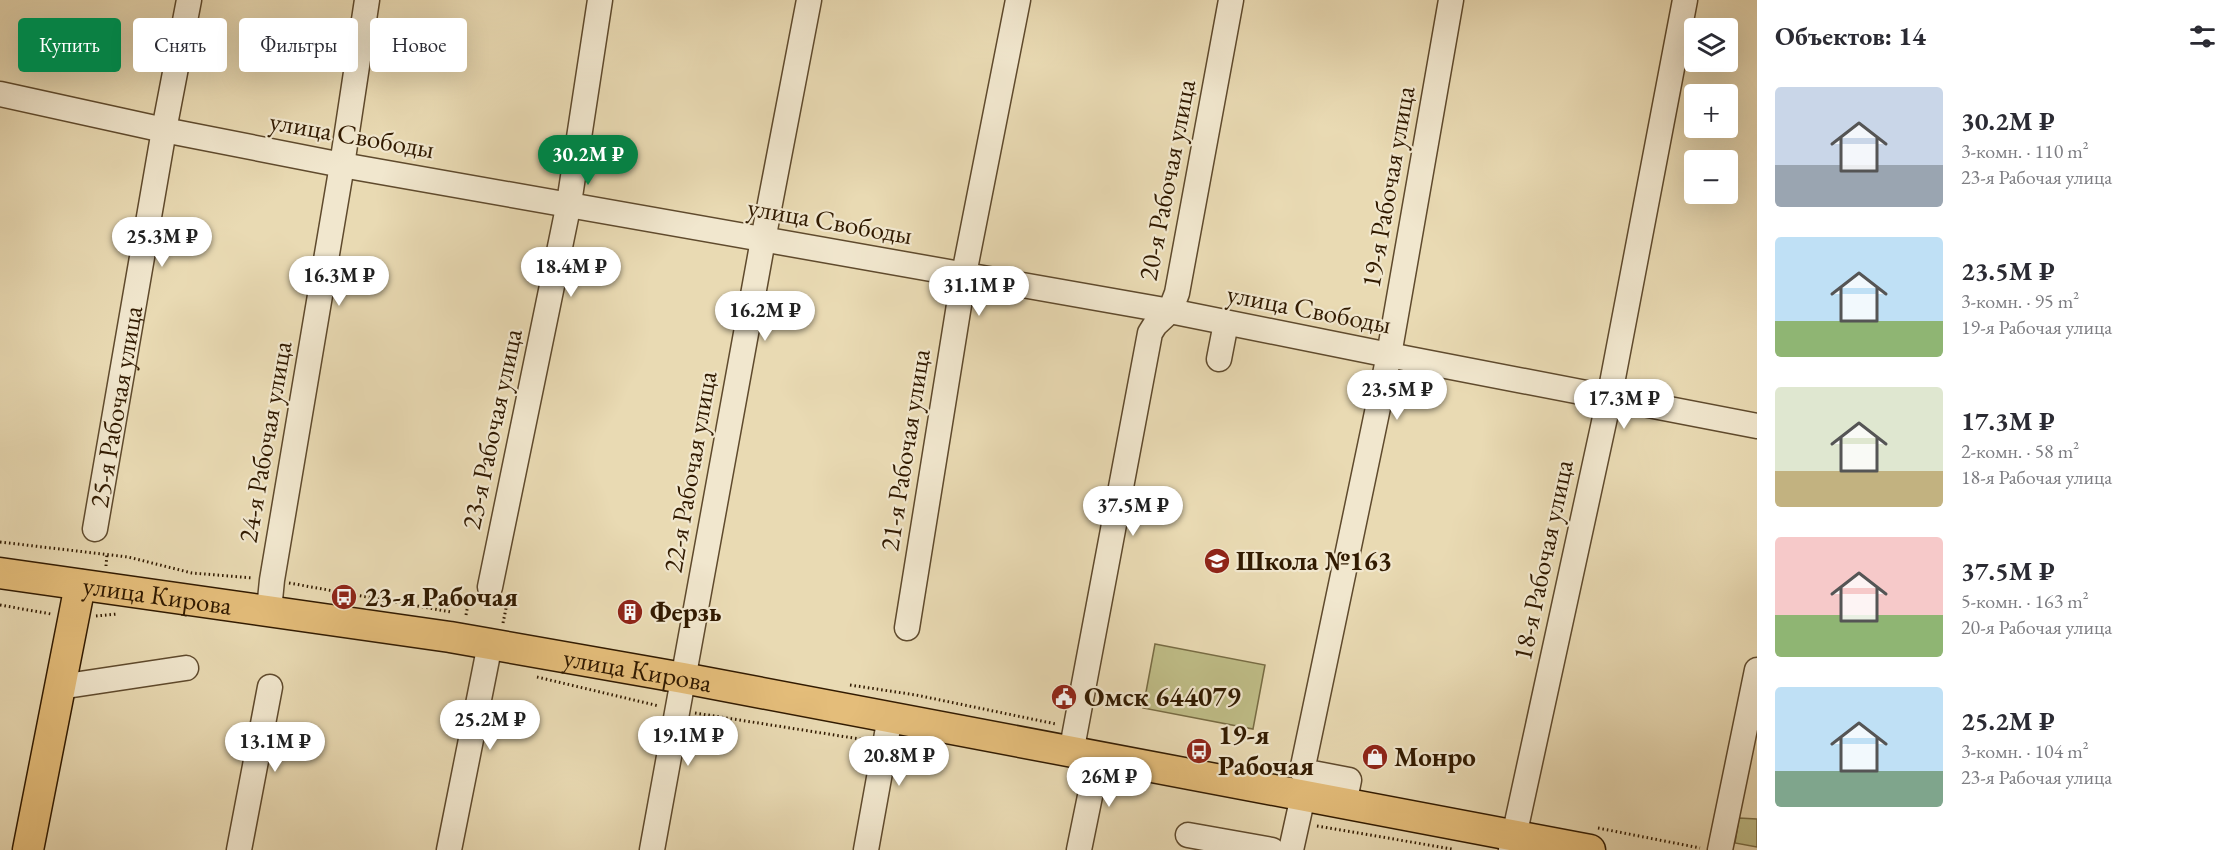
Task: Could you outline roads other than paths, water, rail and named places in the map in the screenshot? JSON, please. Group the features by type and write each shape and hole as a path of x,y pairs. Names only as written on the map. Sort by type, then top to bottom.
{"main road":[{"name":"улица Кирова","path":"0,573 269,610 490,644 683,678 888,730 1085,755 1300,809 1344,804 1512,843 1590,850"},
{"path":"28,850 80,585"}],"street":[{"name":"25-я Рабочая улица","path":"95,529 164,130 189,0"},
{"name":"24-я Рабочая улица","path":"269,610 367,0"},
{"name":"23-я Рабочая улица","path":"490,586 569,204 600,0"},
{"name":"22-я Рабочая улица","path":"652,850 809,0"},
{"name":"21-я Рабочая улица","path":"907,628 964,274 1018,0"},
{"name":"20-я Рабочая улица","path":"1079,850 1085,755 1150,333 1170,310 1177,293 1231,0"},
{"name":"19-я Рабочая улица","path":"1344,804 1349,780 1302,771 1389,355 1451,0"},
{"name":"18-я Рабочая улица","path":"1512,843 1609,399 1685,0"},
{"name":"улица Свободы","path":"0,94 164,130 342,165 1170,310 1609,399 1757,426"},
{"path":"1219,359 1226,322"},
{"path":"449,850 490,644"},
{"path":"61,682 73,685 186,668"},
{"path":"1720,850 1748,762 1757,670"},
{"path":"239,850 270,687"},
{"path":"866,850 888,730"},
{"path":"1291,850 1300,809"},
{"path":"1188,835 1272,850"}],"place":[{"name":"Школа №163","path":"1217,561"},
{"name":"23-я Рабочая","path":"344,597"},
{"name":"Ферзь","path":"630,612"},
{"name":"Омск 644079","path":"1064,697"},
{"name":"19-я Рабочая","path":"1199,751"},
{"name":"Монро","path":"1375,757"}]}
